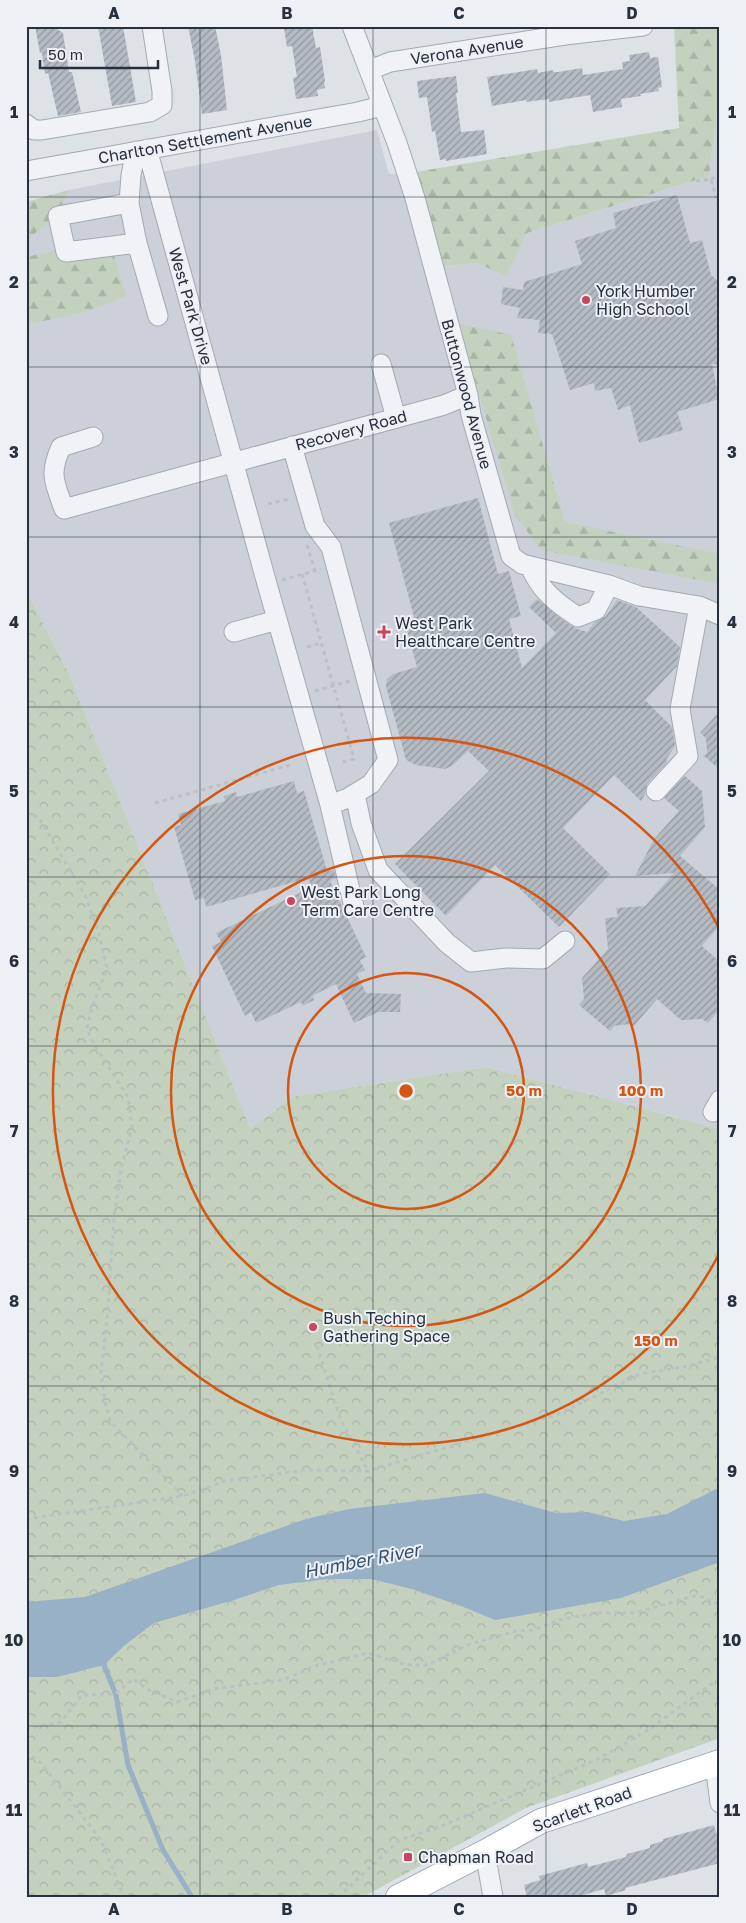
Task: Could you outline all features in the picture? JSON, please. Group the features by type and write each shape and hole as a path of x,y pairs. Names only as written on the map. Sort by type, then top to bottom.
{"main road":[{"name":"Scarlett Road","path":"398,1897 541,1821 717,1763"}],"street":[{"path":"26,124 34,130 42,130 150,112 162,105 162,91 152,26"},
{"name":"Buttonwood Avenue","path":"352,26 397,143 415,198 511,556 522,564 609,585 639,596 699,606 720,615"},
{"name":"Verona Avenue","path":"370,70 390,62 565,31 644,26"},
{"name":"Charlton Settlement Avenue","path":"26,171 358,112 382,106"},
{"path":"142,150 131,175 129,203 137,243 158,316"},
{"name":"West Park Drive","path":"142,150 234,462 330,805 354,907"},
{"path":"129,203 58,216 66,252 137,243"},
{"path":"381,364 396,418"},
{"name":"Recovery Road","path":"93,437 61,447 53,463 55,485 64,509 450,403 468,395"},
{"path":"292,446 315,526 331,548 388,760 372,784 330,805"},
{"path":"530,566 536,580 557,604 578,617 596,610 609,585"},
{"path":"656,792 688,756 680,709 699,606"},
{"path":"234,632 277,620"},
{"path":"355,794 361,822 378,870 447,943 470,962 506,958 544,959 565,941"},
{"path":"717,1763 720,1803"},
{"path":"485,1852 493,1897"}],"path":[{"path":"696,181 720,176"},
{"path":"711,179 720,212"},
{"path":"268,504 289,499"},
{"path":"279,581 327,568"},
{"path":"302,574 354,759 339,763"},
{"path":"307,647 321,643"},
{"path":"309,692 358,678"},
{"path":"155,803 294,764"},
{"path":"26,812 39,818 85,895 98,930 107,968 87,1029 94,1044 128,1097 131,1116 132,1126 122,1169 114,1218 108,1310 101,1373 105,1402 110,1421 183,1496"},
{"path":"318,1346 340,1418 368,1471"},
{"path":"26,1519 183,1496 225,1481 306,1470 368,1471 559,1414 599,1396 640,1374 688,1366 720,1357"},
{"path":"26,1729 61,1722 82,1695 115,1694 133,1679 147,1689 178,1702 213,1689 283,1680 315,1666 368,1653 406,1665 428,1665 467,1645 516,1631 534,1630 559,1620 595,1613 635,1614 694,1596 704,1596 720,1604"},
{"path":"338,1897 400,1840 439,1827 596,1760 648,1730 714,1682 720,1680"},
{"path":"26,1751 42,1764 101,1840 124,1897"}],"shaded area":[{"name":"West Park Healthcare Centre","path":"720,80 720,1129 486,1067 295,1096 250,1128 69,674 26,590 26,202 69,190 377,130 389,174 415,172 451,297 443,266 477,263 506,275 527,233 709,176"}],"green space":[{"path":"674,26 720,26 720,88 709,176 527,233 506,276 477,263 443,266 415,172 679,128"},
{"path":"69,190 57,217 26,240 26,202"},
{"path":"109,239 126,296 92,310 26,325 26,257"},
{"path":"458,324 511,335 565,522 720,554 720,584 541,550 515,515"},
{"path":"26,590 69,674 250,1128 295,1096 486,1067 720,1129 720,1738 526,1808 363,1897 26,1897"}],"water":[{"name":"Humber River","path":"720,1487 720,1562 621,1598 495,1620 412,1589 371,1579 328,1579 279,1585 154,1623 125,1645 104,1665 57,1677 26,1677 26,1602 85,1597 306,1519 349,1509 485,1493 556,1513 588,1512 624,1521 667,1514"}],"building":[{"path":"35,26 57,26 57,29 63,33 69,72 72,72 81,112 58,116 48,73 45,74"},
{"path":"98,26 123,26 136,102 112,106"},
{"path":"188,26 215,26 221,55 227,110 202,114"},
{"path":"312,26 316,48 320,47 325,88 317,90 318,96 296,99 293,78 297,77 292,46 287,47 284,28"},
{"path":"649,52 650,58 658,57 662,87 658,88 659,91 621,99 622,107 593,112 590,95 549,102 549,99 526,102 526,100 492,106 487,77 537,69 538,73 582,68 583,75 623,69 622,62 630,61 629,55"},
{"path":"456,76 458,93 456,93 461,132 484,130 487,154 446,161 446,159 440,160 435,131 432,132 427,97 419,98 417,81"},
{"path":"677,195 690,243 702,240 711,275 720,283 720,365 712,364 719,399 677,412 683,430 639,443 630,405 618,410 611,388 595,391 594,383 570,390 552,334 538,333 540,320 517,318 520,308 501,304 503,287 523,290 524,282 582,264 575,241 616,228 613,213"},
{"path":"478,498 498,574 509,571 521,616 509,619 522,668 556,633 529,607 537,599 564,621 577,629 587,632 595,622 606,616 617,600 636,607 680,647 677,666 645,700 672,727 675,746 666,760 668,762 647,784 641,801 614,775 563,828 610,874 559,927 495,865 446,916 395,864 489,771 468,751 452,766 445,769 416,765 406,760 386,686 387,679 393,674 417,667 407,630 417,628 389,523"},
{"path":"720,711 720,770 704,756 707,753 706,738 700,733"},
{"path":"685,776 702,791 705,827 680,856 720,890 720,925 702,946 720,962 720,1009 708,1023 702,1019 681,1020 657,999 633,1027 630,1024 614,1026 610,1031 579,1005 584,999 582,978 608,949 605,918 618,917 616,908 645,906 674,873 635,876 654,839 679,811 664,798"},
{"name":"West Park Long Term Care Centre","path":"294,781 297,793 304,791 327,871 334,870 336,878 330,881 366,957 360,960 365,970 357,974 366,993 401,994 400,1012 378,1012 354,1023 336,984 312,996 314,1000 303,1006 301,1002 256,1023 251,1012 245,1016 212,946 221,942 216,933 312,887 308,878 206,907 204,898 195,900 174,827 181,825 178,814 225,801 224,796 236,792 237,797"},
{"path":"714,1825 720,1845 720,1863 625,1888 626,1890 606,1896 604,1889 576,1897 527,1897 524,1885 540,1880 539,1876 587,1863 588,1867 626,1857 627,1854 650,1848 650,1845 663,1841 663,1839"}],"waterway":[{"path":"105,1661 104,1665 116,1695 128,1765 163,1850 192,1897"}],"place":[{"name":"York Humber High School","path":"586,300"},
{"name":"West Park Healthcare Centre","path":"384,632"},
{"name":"West Park Long Term Care Centre","path":"291,901"},
{"name":"Bush Teching Gathering Space","path":"313,1327"},
{"name":"Chapman Road","path":"408,1857"}]}
